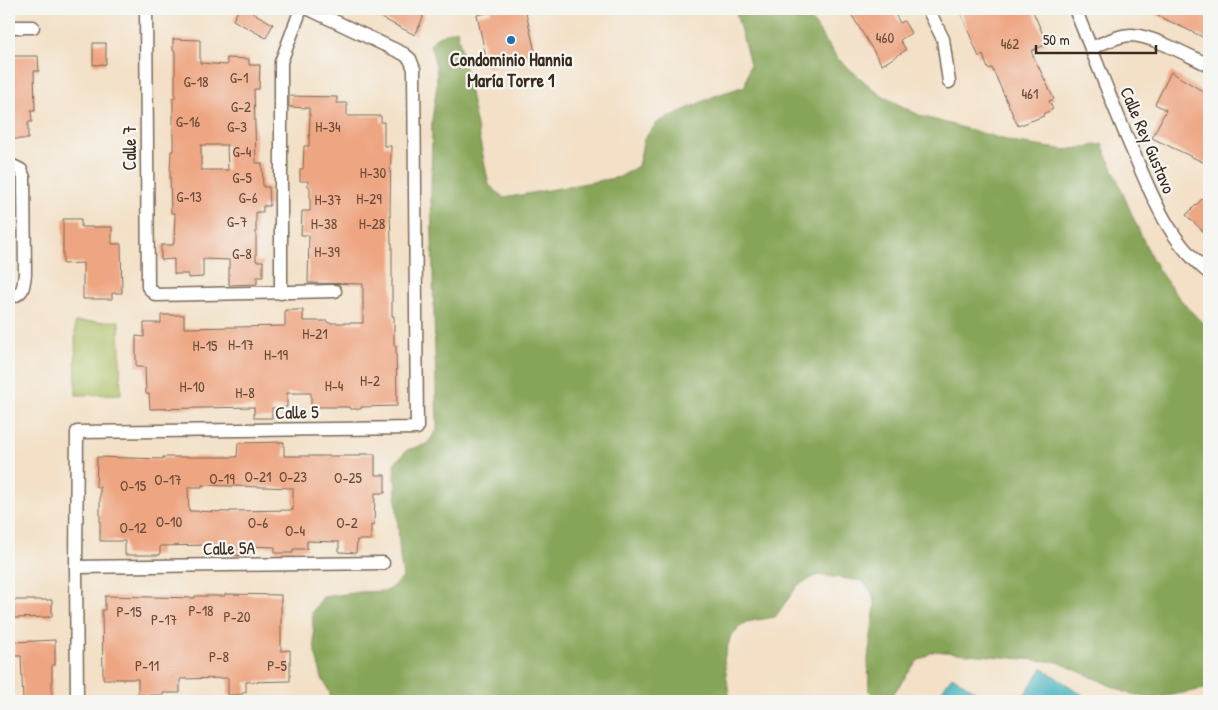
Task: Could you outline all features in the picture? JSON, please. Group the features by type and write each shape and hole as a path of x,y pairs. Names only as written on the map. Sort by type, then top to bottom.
{"street":[{"name":"Calle 7","path":"146,9 148,287 156,295 281,293"},
{"path":"301,9 281,62 281,293 335,291"},
{"name":"Calle 5","path":"77,701 78,432 417,428 414,69 410,59 404,54 309,9"},
{"path":"928,9 943,39 949,82"},
{"name":"Calle Rey Gustavo","path":"1075,9 1162,217 1175,238 1209,273"},
{"path":"9,27 33,27"},
{"path":"1091,48 1118,37 1132,35 1148,38 1209,65"},
{"path":"9,164 21,170 24,178 25,274 23,289 18,296 9,298"},
{"name":"Calle 5A","path":"76,567 383,563"}],"green space":[{"path":"735,9 804,9 838,59 880,95 921,116 1017,143 1067,150 1102,144 1153,260 1178,297 1209,329 1209,688 1151,699 1125,692 1058,662 934,651 916,662 891,697 878,697 869,691 868,659 875,606 872,593 863,581 818,575 798,585 775,617 746,622 731,635 724,659 730,701 330,701 330,693 322,678 315,652 312,612 323,597 360,592 387,591 403,578 394,463 407,450 427,444 437,430 431,198 432,120 437,85 436,66 430,45 438,36 457,30 489,185 504,198 620,177 638,166 644,139 658,122 717,95 745,86 750,64"},
{"path":"119,321 121,394 76,395 75,322"}],"water":[{"path":"1042,668 1092,701 1020,701"},
{"path":"952,676 990,701 934,701"}],"building":[{"path":"239,9 246,9 273,24 266,38 233,20"},
{"path":"364,9 422,9 423,18 415,35"},
{"name":"Condominio Hannia María Torre 1","path":"490,9 525,9 536,56 488,67 477,15 491,12"},
{"path":"848,9 892,9 900,23 904,21 911,33 900,40 906,50 882,65"},
{"path":"959,9 1032,9 1047,44 1031,51 1054,99 1049,101 1053,109 1043,114 1044,116 1018,126 992,68 988,69 983,55 979,57"},
{"path":"1143,9 1209,9 1209,40 1184,28"},
{"path":"173,39 200,40 200,63 227,65 227,58 249,59 249,65 260,65 259,89 254,89 256,163 262,163 263,187 269,187 270,206 263,206 263,212 256,212 256,261 263,261 263,277 257,277 257,284 229,285 229,260 203,259 203,277 188,278 188,274 174,274 174,259 161,260 161,245 173,245 174,242 175,213 171,213 170,173 171,151 173,151 173,98 175,98 175,51 173,51","holes":["201,145 227,145 228,170 201,170"]},
{"path":"93,43 106,43 106,64 93,65"},
{"path":"9,56 38,56 39,71 34,71 35,111 31,111 32,122 28,122 28,139 9,139"},
{"path":"1171,72 1209,95 1209,165 1152,138 1166,110 1155,104"},
{"path":"289,96 337,97 337,103 347,103 347,116 381,116 381,122 384,122 384,146 391,146 392,316 394,316 394,346 396,346 397,406 361,407 361,409 350,409 349,407 311,407 311,393 287,393 287,407 272,408 272,418 254,418 254,407 150,409 149,394 146,394 145,367 136,367 136,336 144,337 144,323 161,323 161,315 184,315 184,328 285,326 285,310 303,310 303,321 363,323 363,284 308,283 309,235 301,235 302,211 310,211 310,187 308,186 308,181 300,181 300,169 303,169 304,146 309,146 310,114 309,108 289,107"},
{"path":"1202,199 1209,205 1209,237 1186,215"},
{"path":"63,219 81,219 81,227 112,227 112,244 121,244 122,293 112,293 112,299 83,299 83,263 63,264"},
{"path":"284,442 284,456 360,456 360,454 375,454 375,475 385,475 385,493 375,493 374,526 371,525 371,540 357,540 356,553 339,552 339,542 307,541 307,549 293,549 293,553 275,553 275,547 249,546 249,556 232,555 232,547 213,547 213,545 160,546 160,555 125,555 125,541 100,541 100,487 96,487 97,457 163,459 163,457 237,457 238,443","holes":["202,485 293,488 293,510 189,511 188,487 202,487"]},
{"path":"225,594 281,595 281,651 290,650 290,681 246,682 246,692 228,695 228,678 180,679 180,693 138,695 138,679 103,679 102,610 105,610 105,596 195,598 195,596 225,596"},
{"path":"13,600 52,600 52,617 13,618"},
{"path":"55,640 55,665 52,665 52,698 39,698 39,701 23,701 21,656 14,656 14,642"}],"place":[{"name":"Condominio Hannia María Torre 1","path":"511,40"}]}
